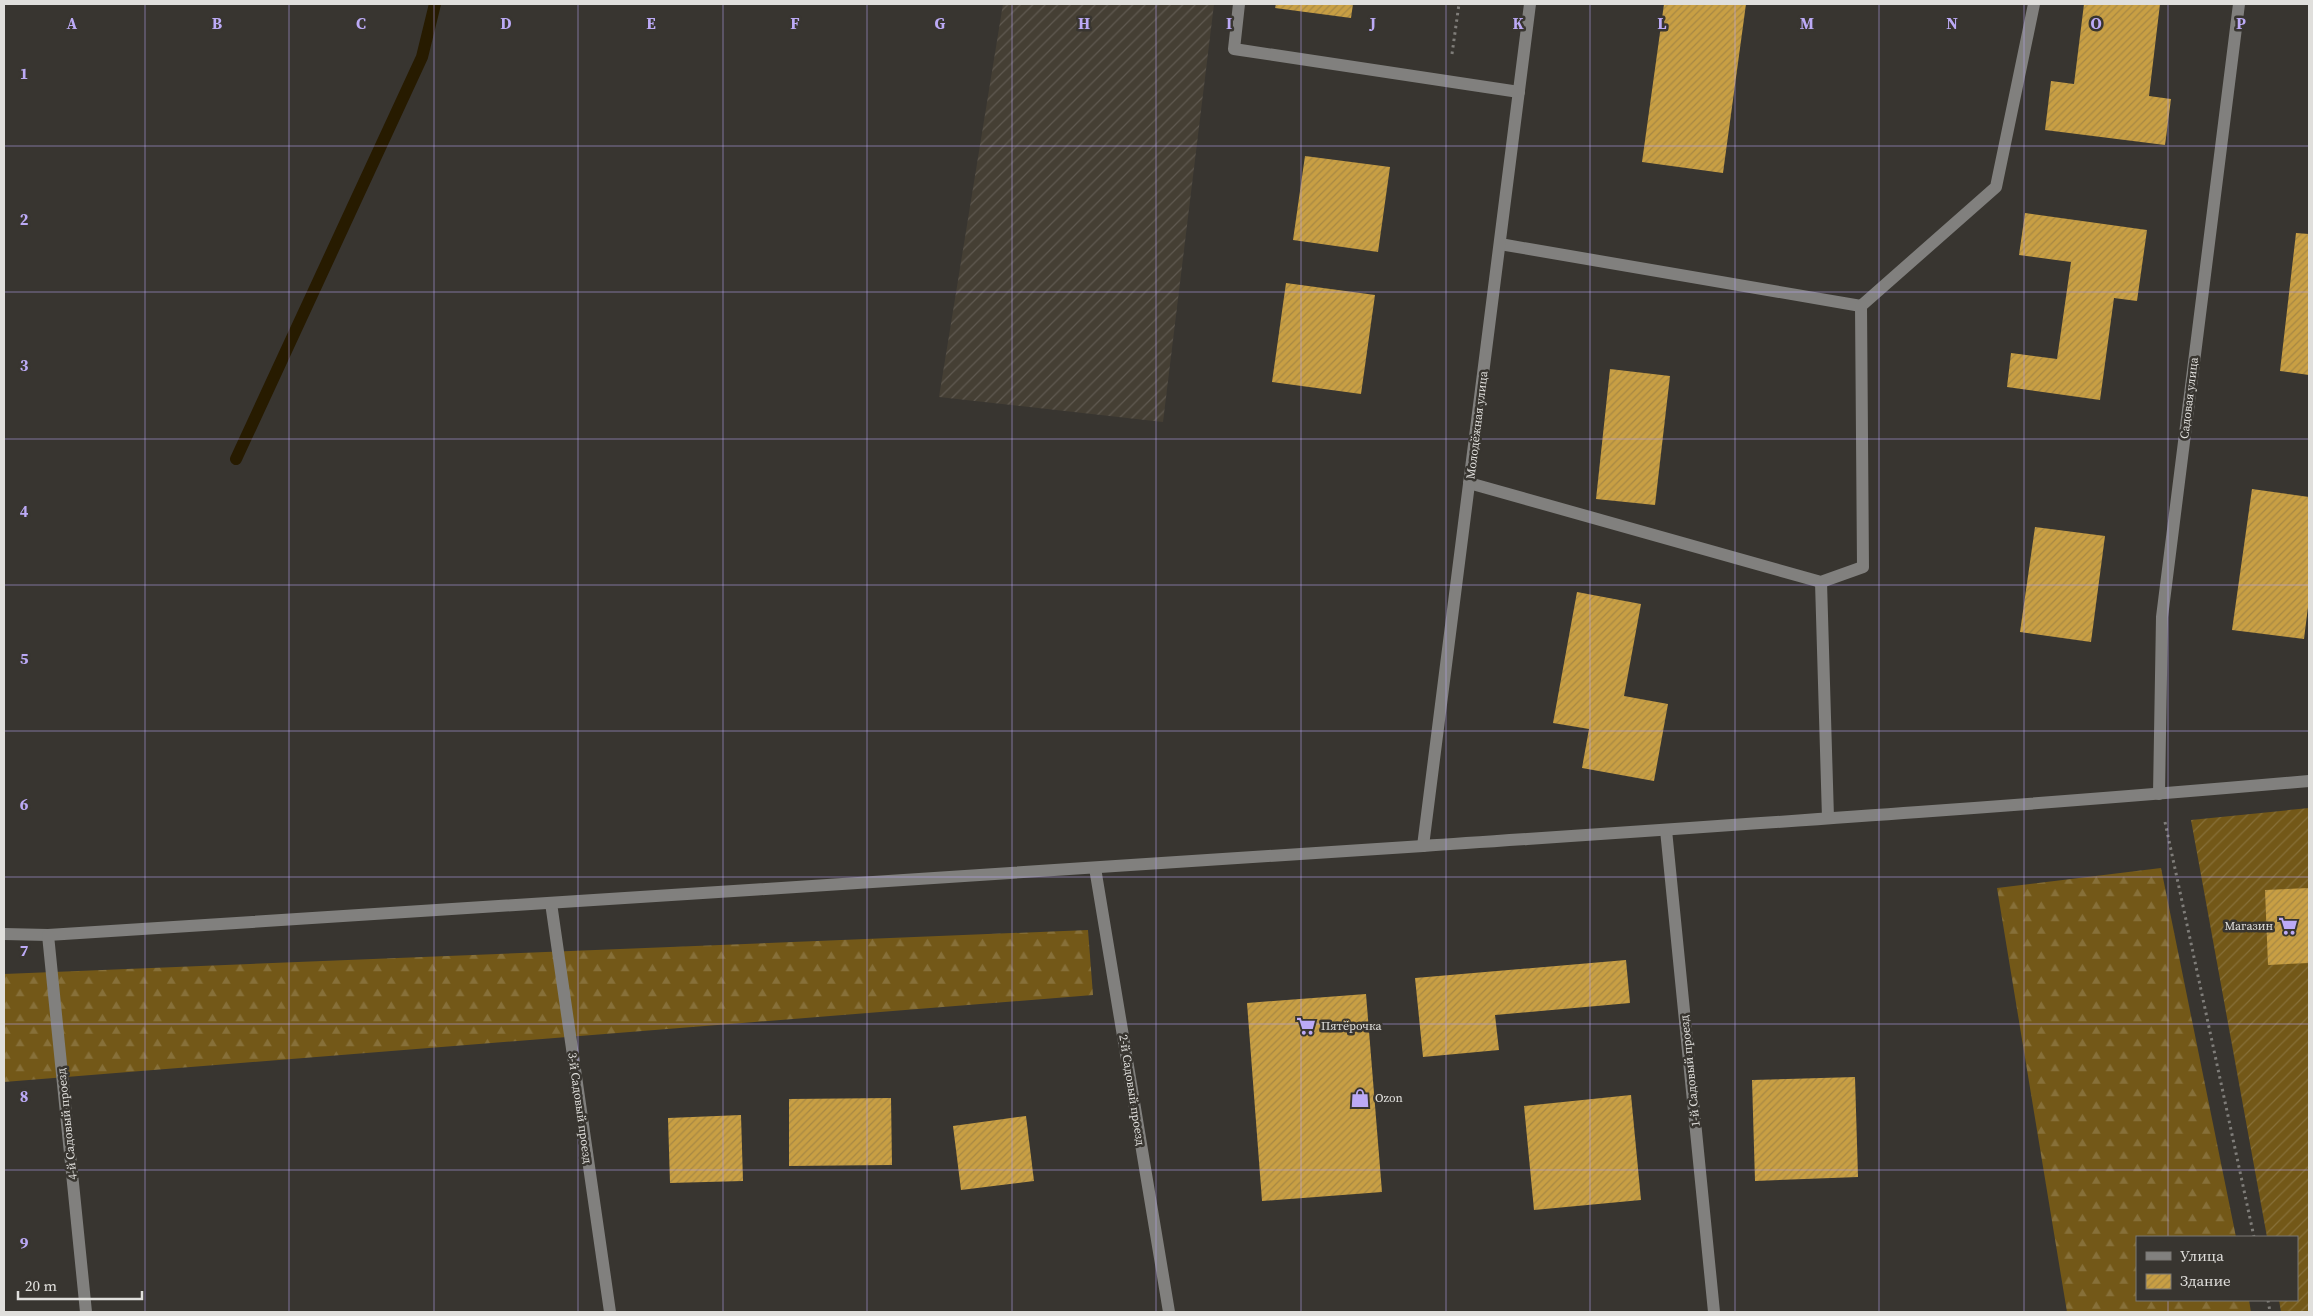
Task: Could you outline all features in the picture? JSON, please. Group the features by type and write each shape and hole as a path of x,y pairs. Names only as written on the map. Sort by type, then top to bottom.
{"street":[{"path":"1240,4 1234,49 1519,92"},
{"name":"Молодёжная улица","path":"1423,846 1530,4"},
{"path":"1469,483 1821,582 1863,567 1861,306 1996,187 2034,4"},
{"name":"Садовая улица","path":"2159,794 2162,617 2239,4"},
{"path":"1500,244 1861,306"},
{"path":"1821,582 1828,818"},
{"path":"4,934 48,935 1666,830 2159,794 2309,780"},
{"name":"1-й Садовый проезд","path":"1666,830 1714,1312"},
{"name":"2-й Садовый проезд","path":"1095,868 1169,1312"},
{"name":"3-й Садовый проезд","path":"551,903 610,1312"},
{"name":"4-й Садовый проезд","path":"48,935 86,1312"}],"path":[{"path":"1448,82 1459,4"},
{"path":"2159,794 2254,1236"}],"shaded area":[{"path":"1003,4 1214,4 1163,422 939,397"}],"green space":[{"path":"2309,808 2309,1312 2281,1312 2279,1301 2298,1301 2298,1236 2267,1236 2191,820"},
{"path":"2161,868 2236,1236 2136,1236 2136,1301 2249,1301 2251,1312 2067,1312 1997,888"},
{"path":"1088,930 1093,995 4,1082 4,974"}],"building":[{"path":"1276,4 1353,4 1351,18 1275,8"},
{"path":"1664,4 1746,4 1723,173 1642,162"},
{"path":"2084,4 2160,4 2149,96 2171,99 2165,145 2045,130 2051,81 2074,84"},
{"path":"1305,156 1390,167 1378,252 1293,240"},
{"path":"2025,213 2147,230 2137,301 2114,298 2100,400 2007,387 2011,353 2057,359 2071,262 2019,255"},
{"path":"2296,233 2309,234 2309,375 2280,371"},
{"path":"1286,283 1375,295 1361,394 1272,382"},
{"path":"1610,369 1670,376 1655,505 1596,499"},
{"path":"2252,489 2309,497 2309,599 2304,639 2232,630"},
{"path":"2035,527 2105,536 2091,642 2020,632"},
{"path":"1577,592 1641,604 1624,696 1668,704 1654,781 1582,768 1589,729 1553,723"},
{"name":"Магазин","path":"2309,888 2309,963 2268,965 2265,890"},
{"path":"1626,960 1630,1003 1495,1015 1499,1050 1423,1057 1415,978"},
{"path":"1366,994 1382,1192 1262,1201 1247,1003"},
{"path":"1855,1077 1858,1177 1755,1181 1752,1080"},
{"path":"1631,1095 1641,1200 1534,1210 1524,1106"},
{"path":"891,1098 892,1165 789,1166 789,1099"},
{"path":"741,1115 743,1181 670,1183 668,1118"},
{"path":"1026,1116 1034,1181 961,1190 953,1126"}],"waterway":[{"path":"236,459 422,57 435,4"}],"place":[{"name":"Магазин","path":"2288,926"},
{"name":"Пятёрочка","path":"1306,1026"},
{"name":"Ozon","path":"1360,1098"}]}
